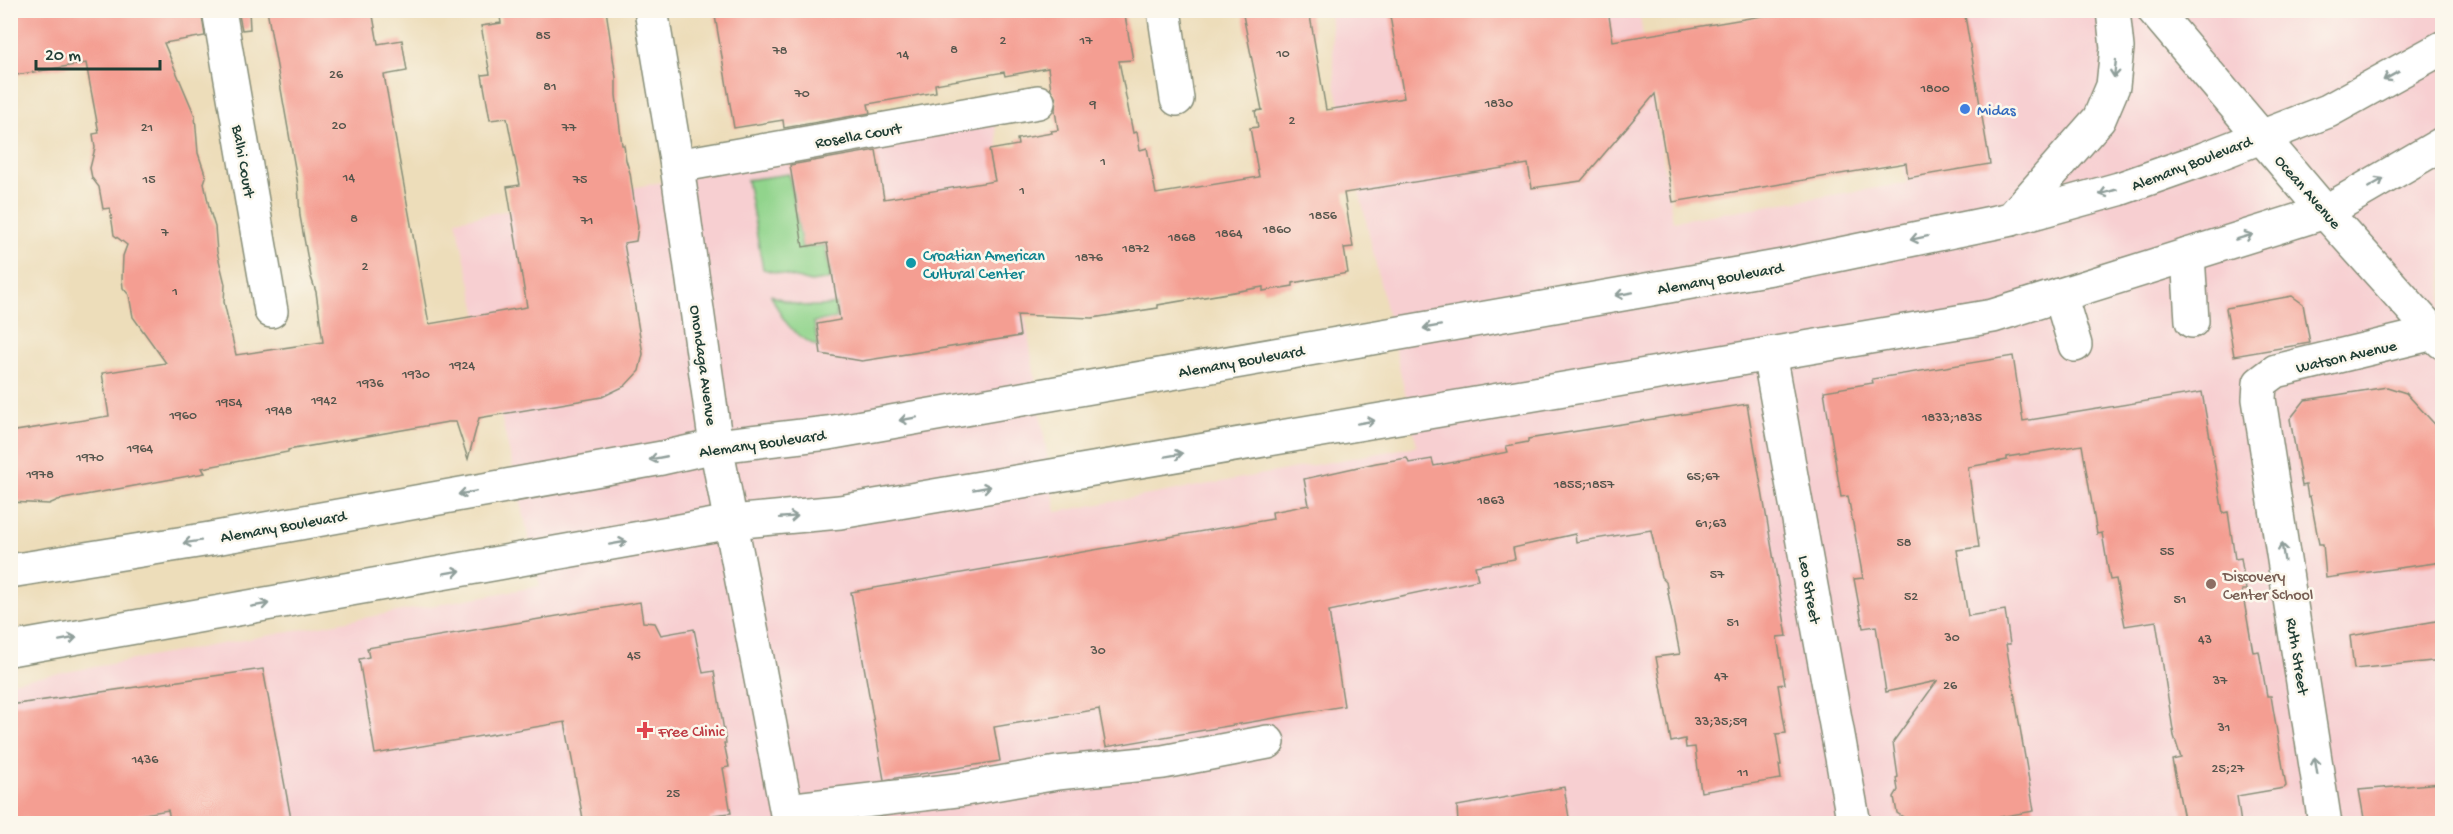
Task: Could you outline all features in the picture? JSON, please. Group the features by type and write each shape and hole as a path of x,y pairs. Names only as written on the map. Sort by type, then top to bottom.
{"main road":[{"name":"Balhi Court","path":"219,10 271,311"},
{"name":"Onondaga Avenue","path":"651,10 677,166 716,446 788,817"},
{"path":"1164,10 1177,99"},
{"path":"2011,219 2099,119 2113,86 2116,48 2113,10"},
{"name":"Ocean Avenue","path":"2154,10 2325,212 2438,337"},
{"name":"Alemany Boulevard","path":"10,571 221,537 662,458 716,446 828,433 1783,266 2011,219 2120,189 2328,111 2442,48"},
{"name":"Rosella Court","path":"677,166 1038,102"},
{"path":"10,649 731,522 840,512 1993,316 2325,212 2442,144"},
{"path":"2188,255 2192,321"},
{"path":"2060,295 2075,345"},
{"name":"Watson Avenue","path":"2260,383 2276,371 2438,337"},
{"name":"Leo Street","path":"1769,354 1854,824"},
{"name":"Ruth Street","path":"2260,383 2259,399 2325,824"},
{"path":"788,817 1057,773 1163,762 1268,742"}],"shaded area":[{"path":"1330,11 1639,11 1673,221 1907,183 1875,11 2442,11 2442,823 11,824 11,682 540,586 456,220 994,117 1056,512 1417,446 1335,84"}],"green space":[{"path":"789,174 802,248 825,245 831,279 811,282 763,269 747,180"},
{"path":"771,295 802,306 835,304 837,318 814,322 818,347 794,332 780,313"}],"building":[{"path":"10,10 201,10 205,36 164,43 195,116 198,153 206,177 204,183 215,227 217,252 225,284 224,302 236,355 323,342 267,10 372,10 378,44 402,40 407,71 384,75 429,324 527,307 507,187 520,185 507,118 490,120 482,75 490,74 481,26 501,23 499,10 606,10 616,78 622,145 624,145 630,173 638,227 636,241 624,243 643,354 639,371 625,386 602,397 479,418 468,459 456,422 448,422 288,450 288,452 202,468 205,473 58,500 49,504 10,502 10,432 109,416 102,373 166,363 133,317 129,295 123,288 122,278 123,256 127,245 114,235 110,208 103,209 99,187 92,178 90,168 95,148 93,134 99,133 86,63 10,76"},
{"path":"238,10 249,10 250,29 242,30"},
{"path":"714,10 1124,10 1133,60 1119,61 1133,133 1137,132 1140,150 1147,148 1156,194 1259,177 1250,128 1258,127 1255,111 1262,110 1242,10 1309,10 1326,110 1404,98 1389,10 1608,10 1613,41 1792,11 1964,10 1990,164 1908,178 1906,163 1673,202 1655,94 1581,181 1532,188 1528,164 1344,193 1353,247 1344,248 1348,273 1293,283 1293,286 1263,291 1263,287 1158,305 1158,308 1092,318 1017,315 1020,336 862,361 821,354 817,324 840,320 827,243 803,247 790,165 876,150 884,199 995,181 989,150 1018,145 1017,139 1058,130 1056,99 1051,89 1048,68 1005,76 1004,72 935,84 936,92 868,104 870,113 784,128 783,120 734,128"},
{"path":"2292,296 2303,304 2310,343 2234,356 2226,308"},
{"path":"2013,356 2023,421 2202,392 2223,513 2228,512 2235,559 2241,558 2246,590 2242,590 2253,652 2259,651 2267,696 2271,696 2286,786 2237,796 2241,824 2185,824 2172,760 2181,758 2174,736 2156,621 2125,626 2116,579 2110,580 2102,533 2097,534 2082,445 2007,457 2007,460 1968,467 1979,547 1957,550 1968,616 2005,610 2010,644 2006,644 2034,811 1961,824 1904,824 1903,817 1897,813 1894,797 1898,790 1896,778 1898,777 1893,742 1937,681 1886,692 1876,626 1863,628 1854,579 1863,578 1848,496 1841,497 1824,391 1873,383 1872,379"},
{"path":"2387,387 2406,393 2442,432 2442,562 2326,578 2323,544 2319,544 2310,496 2308,497 2306,485 2302,486 2290,419 2305,400"},
{"path":"1747,404 1787,636 1777,637 1785,684 1778,685 1786,733 1776,734 1781,779 1701,792 1695,747 1686,748 1685,739 1671,742 1656,657 1680,654 1666,582 1661,577 1651,530 1576,542 1575,534 1513,548 1515,559 1475,566 1478,580 1329,611 1344,706 1106,747 1099,709 994,727 1000,761 884,780 851,592 1273,519 1272,512 1309,505 1304,479 1376,463 1407,458 1409,463 1432,459 1434,466 1508,452 1506,446 1528,442 1528,439"},
{"path":"640,602 643,622 655,623 661,635 694,629 703,673 714,671 729,767 723,768 731,813 714,815 715,818 710,818 711,824 584,824 565,722 375,754 359,659 369,657 367,648"},
{"path":"2442,620 2442,660 2354,669 2350,636"},
{"path":"263,669 292,824 171,824 168,810 85,824 10,824 10,705"},
{"path":"2442,783 2442,824 2365,824 2359,790"},
{"path":"1564,787 1570,824 1458,824 1457,806"}],"place":[{"name":"Midas","path":"1965,109"},
{"name":"Croatian American Cultural Center","path":"911,263"},
{"name":"Discovery Center School","path":"2211,584"},
{"name":"Free Clinic","path":"645,730"}]}
